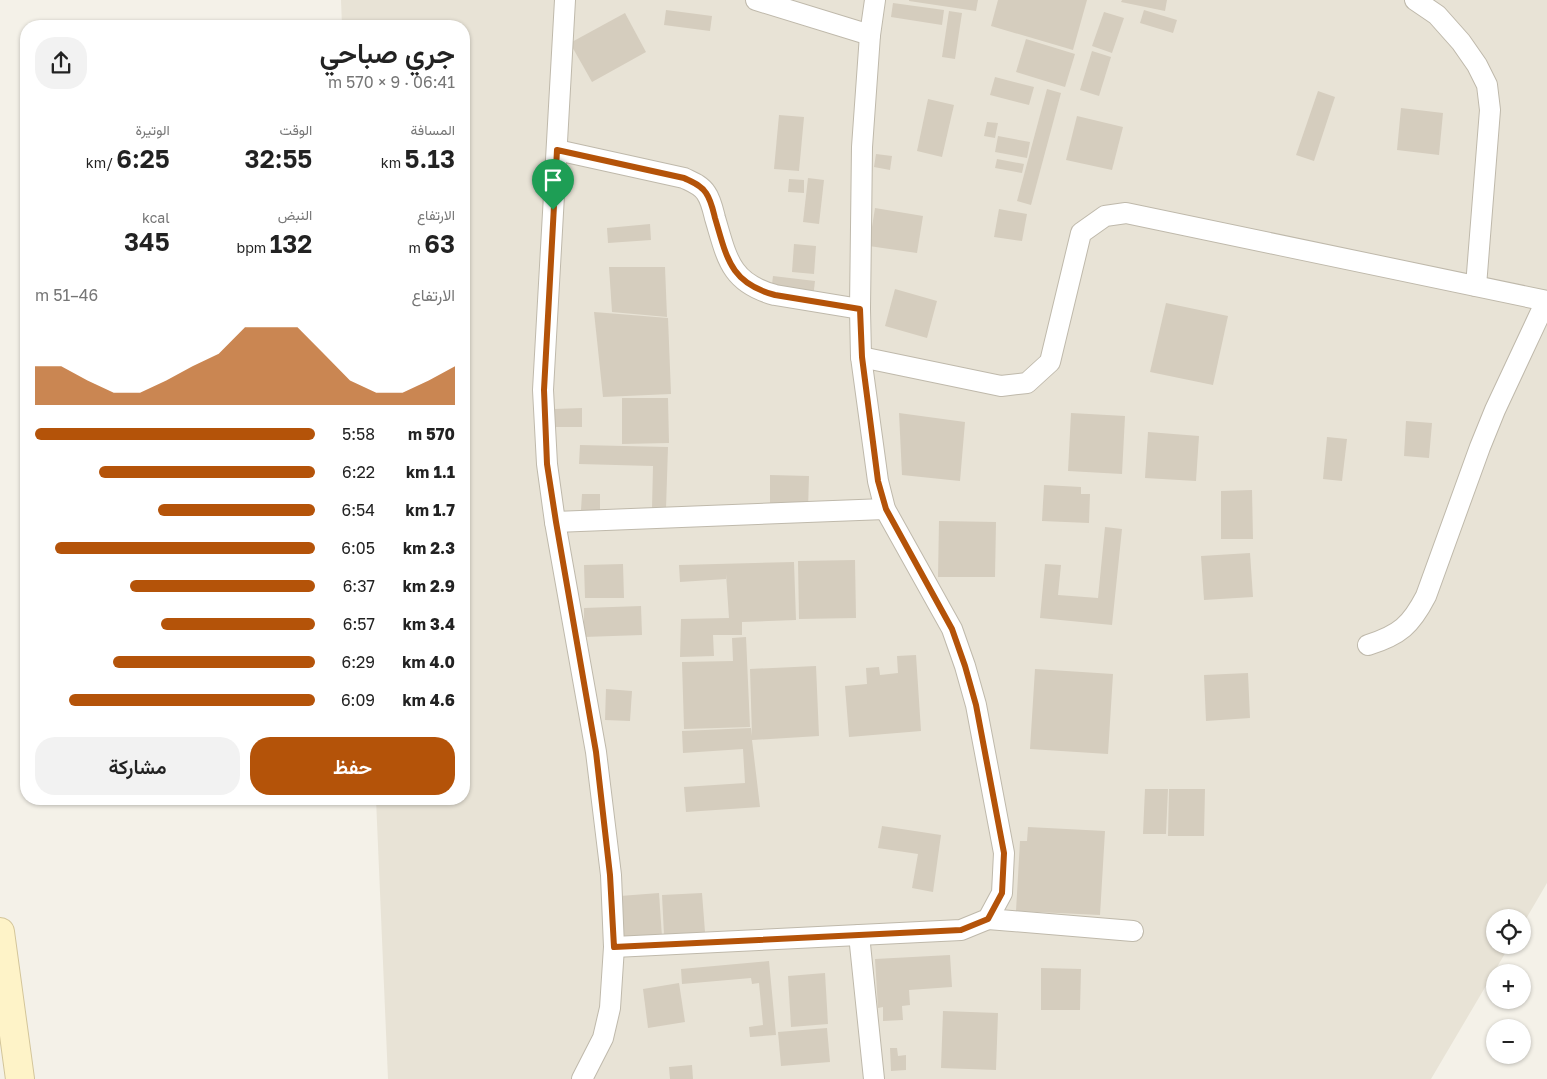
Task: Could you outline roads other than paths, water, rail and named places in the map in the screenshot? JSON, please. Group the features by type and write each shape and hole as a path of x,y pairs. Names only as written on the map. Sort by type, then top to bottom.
{"main road":[{"path":"0,932 20,1079"}],"street":[{"path":"565,0 544,390 547,464 596,752 610,875 614,947 610,1008 603,1038 582,1079"},
{"path":"756,0 870,35"},
{"path":"875,0 870,35 862,147 860,309 862,357 878,481 886,509 952,629 976,705 1004,853 1002,893 988,919"},
{"path":"1415,0 1441,7 1477,65 1487,85 1490,110 1476,286"},
{"path":"557,150 684,178 697,184 706,193 730,263 738,275 749,285 775,295 860,309"},
{"path":"862,357 1001,386 1027,383 1050,362 1081,233 1105,216 1126,213 1547,301 1495,410 1426,596 1417,613 1404,628 1387,639 1368,645"},
{"path":"556,522 886,509"},
{"path":"614,947 961,930 988,919 1133,931"},
{"path":"859,935 874,1079"}]}
